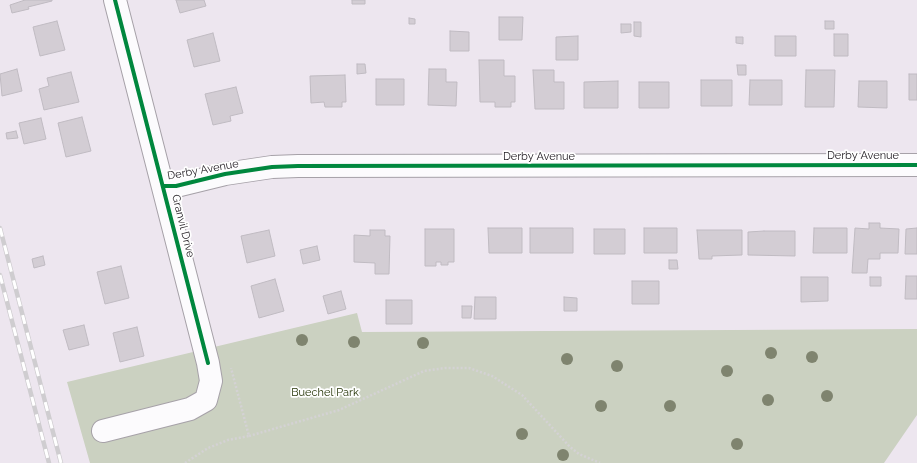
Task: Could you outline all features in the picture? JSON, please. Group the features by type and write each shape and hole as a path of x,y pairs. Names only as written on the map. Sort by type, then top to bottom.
{"street":[{"name":"Granvil Drive","path":"103,431 190,409 206,400 211,381 208,363 164,186 115,0"},
{"name":"Derby Avenue","path":"164,186 176,186 225,174 272,167 298,166 917,165"}],"path":[{"path":"230,363 249,436"},
{"path":"184,463 208,448 228,440 249,436 339,410 424,371 444,368 469,368 492,376 522,395 570,447 579,454 600,463"}],"green space":[{"name":"Buechel Park","path":"357,313 362,332 917,329 917,415 884,463 90,463 67,382"}],"building":[{"path":"25,0 52,1 12,13 10,5"},
{"path":"176,0 204,0 206,6 180,13"},
{"path":"352,0 365,0 365,4 352,4"},
{"path":"499,17 523,17 522,40 499,40"},
{"path":"409,18 415,19 415,24 409,24"},
{"path":"57,21 65,50 40,56 33,27"},
{"path":"825,21 834,21 834,29 825,29"},
{"path":"634,22 641,22 641,37 634,36"},
{"path":"621,24 631,24 631,32 621,33"},
{"path":"450,31 469,32 469,51 450,51"},
{"path":"213,33 220,61 194,67 187,40"},
{"path":"834,34 848,34 848,56 834,56"},
{"path":"578,36 578,60 556,60 556,37"},
{"path":"775,36 796,36 796,56 775,56"},
{"path":"736,37 743,37 743,44 736,43"},
{"path":"479,60 504,60 504,76 515,76 515,102 511,102 511,107 495,107 495,102 480,102"},
{"path":"357,64 365,64 366,73 357,74"},
{"path":"737,65 746,65 746,75 738,75"},
{"path":"17,69 22,91 2,96 0,74"},
{"path":"429,69 446,69 446,82 457,82 456,106 428,105"},
{"path":"533,70 554,70 554,82 564,82 564,109 535,109"},
{"path":"806,70 835,70 834,107 805,107"},
{"path":"71,72 79,102 44,110 39,89 49,86 47,78"},
{"path":"909,74 917,74 917,100 909,100"},
{"path":"345,75 346,102 342,102 342,107 325,107 324,102 311,103 310,76"},
{"path":"376,79 404,79 404,105 376,105"},
{"path":"701,80 732,80 732,106 701,106"},
{"path":"750,80 782,80 782,105 749,105"},
{"path":"618,81 618,108 584,108 584,82"},
{"path":"859,81 887,81 887,108 858,107"},
{"path":"639,82 669,82 669,108 639,108"},
{"path":"236,87 243,113 230,116 231,121 213,125 205,94"},
{"path":"82,117 91,151 66,157 58,123"},
{"path":"41,118 46,139 24,144 19,123"},
{"path":"16,131 18,138 7,139 6,133"},
{"path":"869,223 880,223 880,228 899,229 898,253 880,253 880,259 868,259 867,273 852,273 855,228 869,229"},
{"path":"488,228 522,228 522,253 489,253"},
{"path":"530,228 573,228 573,253 530,253"},
{"path":"644,228 677,228 677,253 644,253"},
{"path":"814,228 847,228 847,253 813,253"},
{"path":"917,228 917,254 905,254 906,229"},
{"path":"425,229 454,229 454,262 448,262 448,265 441,265 441,262 436,262 436,266 425,266"},
{"path":"594,229 625,229 625,254 594,254"},
{"path":"269,230 275,256 247,263 241,236"},
{"path":"370,230 385,230 385,236 390,236 389,274 375,274 375,263 354,262 354,235 370,236"},
{"path":"697,230 742,230 742,255 712,256 712,259 699,259"},
{"path":"795,231 795,256 748,255 748,232"},
{"path":"317,246 320,260 303,264 300,250"},
{"path":"43,256 45,265 34,268 32,259"},
{"path":"669,260 677,260 678,269 669,269"},
{"path":"121,266 129,298 105,304 97,272"},
{"path":"906,276 917,276 917,299 905,299"},
{"path":"801,277 828,277 828,301 801,302"},
{"path":"870,277 881,277 881,286 870,286"},
{"path":"275,279 284,311 259,318 251,286"},
{"path":"632,281 659,281 659,304 632,304"},
{"path":"341,291 346,309 328,314 323,296"},
{"path":"475,297 496,297 496,319 474,319"},
{"path":"564,297 577,298 577,311 564,311"},
{"path":"386,300 412,300 412,324 386,324"},
{"path":"462,306 472,306 471,318 462,318"},
{"path":"84,325 89,345 69,350 63,330"},
{"path":"137,327 144,356 120,362 113,333"}],"railway":[{"path":"0,228 61,463"},
{"path":"0,275 49,463"}],"cycle path":[{"path":"115,0 208,363"},
{"path":"164,186 176,186 225,174 272,167 298,166 917,165"}]}
